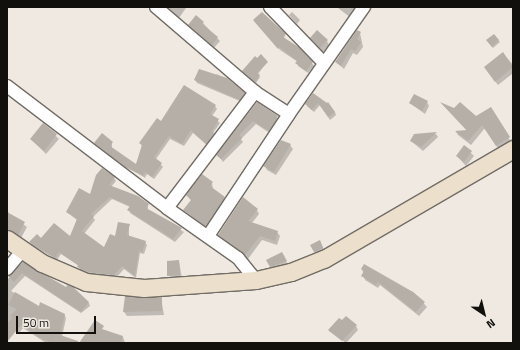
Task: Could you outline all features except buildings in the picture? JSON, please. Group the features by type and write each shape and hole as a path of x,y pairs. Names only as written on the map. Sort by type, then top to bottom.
{"street":[{"path":"157,7 255,92 289,114"},
{"path":"270,7 324,63"},
{"path":"208,236 289,114 364,7"},
{"path":"7,86 167,208 238,258 256,280"},
{"path":"167,208 255,92"},
{"path":"7,239 64,274 86,282 111,286 189,286 256,280 291,272 324,260 513,150"},
{"path":"7,269 23,250"}]}
